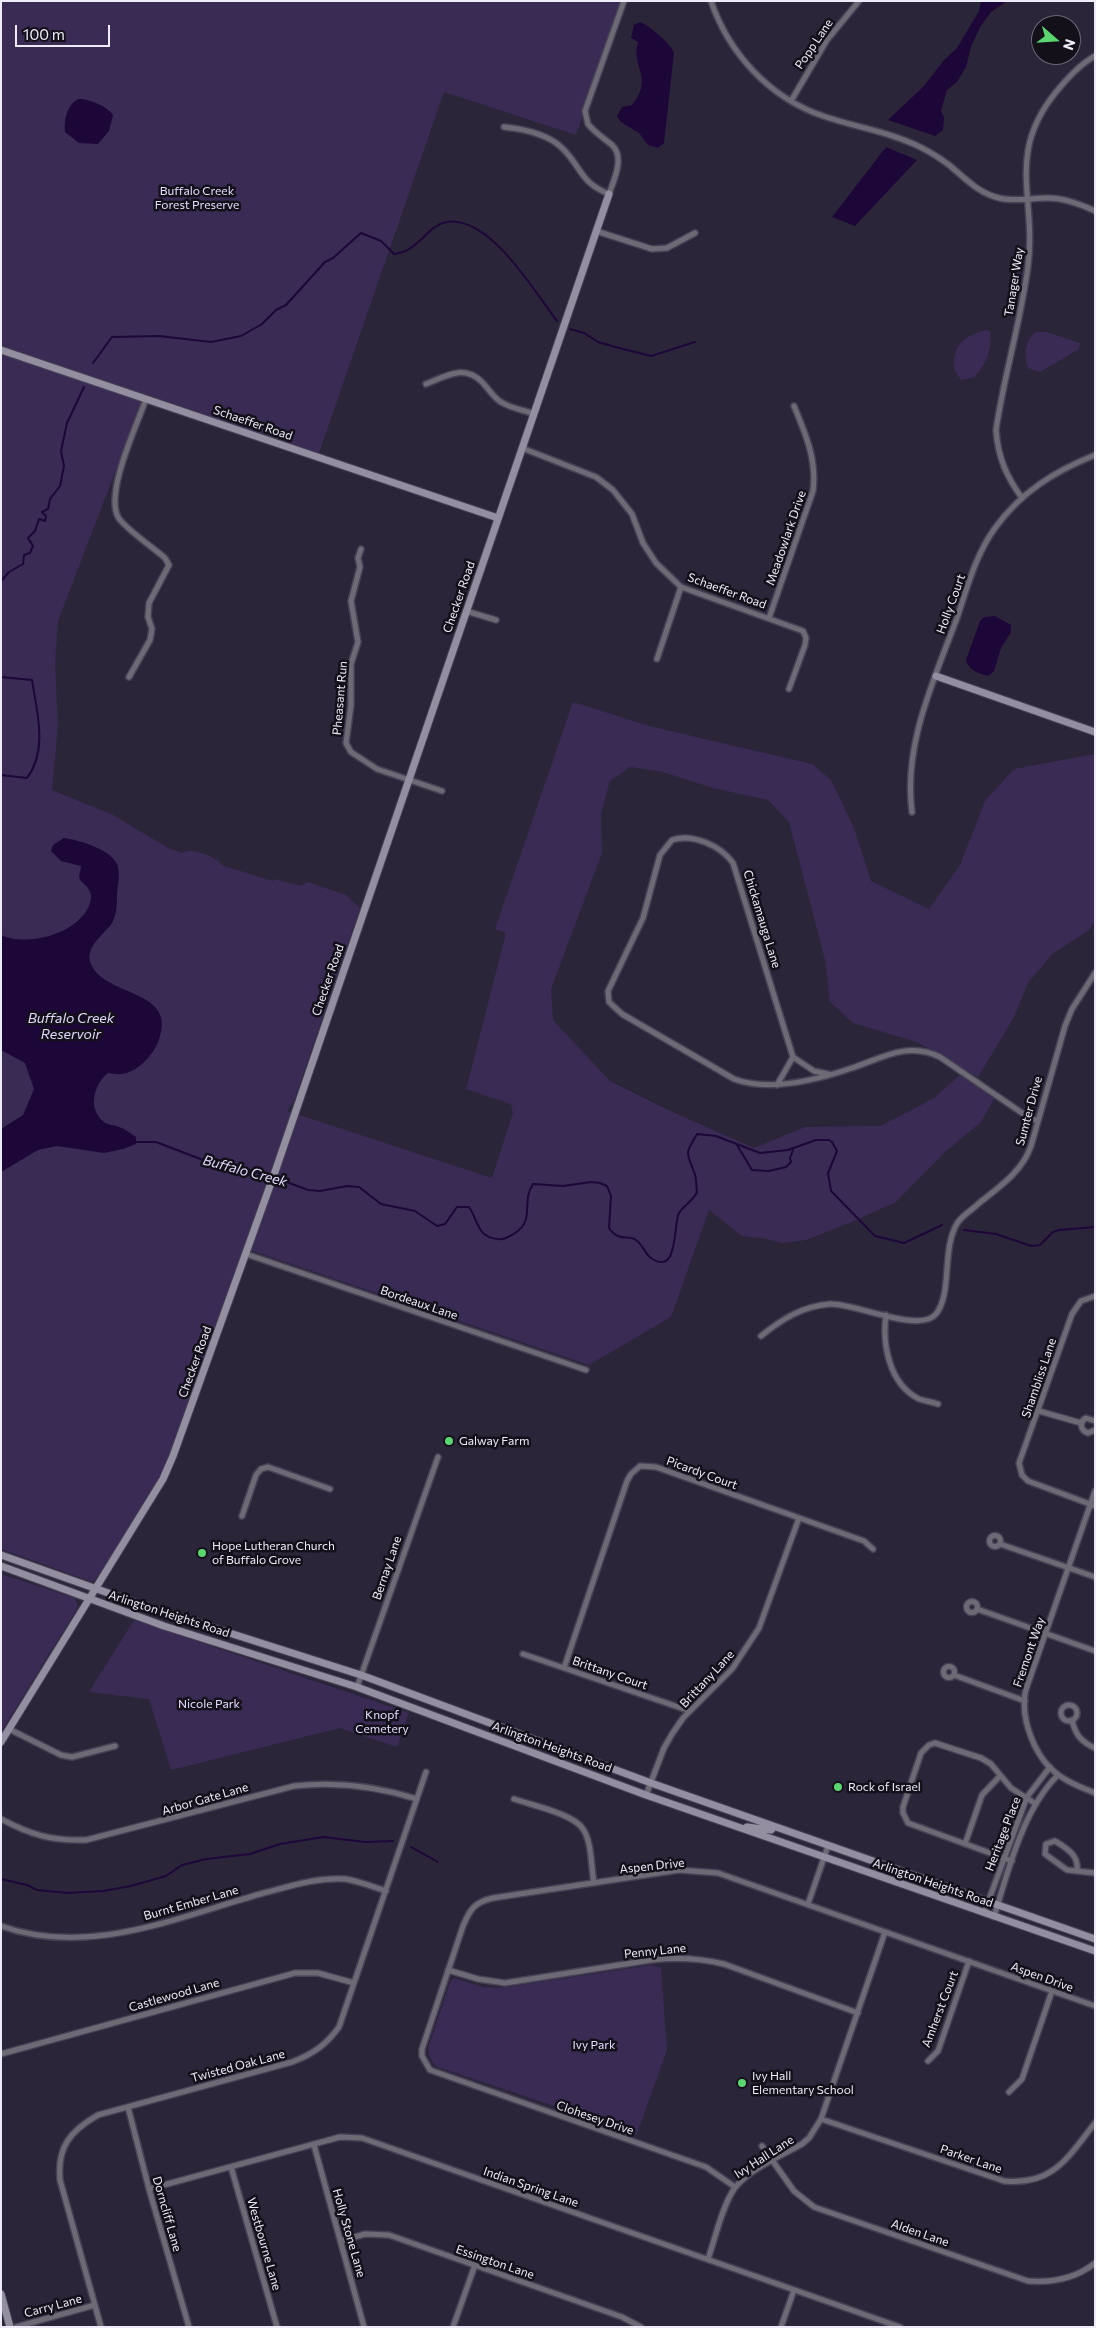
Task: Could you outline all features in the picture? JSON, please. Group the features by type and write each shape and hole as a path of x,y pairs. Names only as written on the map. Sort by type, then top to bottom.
{"street":[{"path":"504,127 519,129 555,142 566,152 588,182 609,194 617,171 617,156 613,146 588,124 586,111 624,1"},
{"path":"710,1 728,40 755,74 778,93 808,110 918,146 950,165 971,184 988,195 1013,201 1062,199 1095,211"},
{"name":"Popp Lane","path":"791,100 827,40 859,1"},
{"name":"Tanager Way","path":"1022,498 1006,474 999,456 996,430 1028,266 1030,230 1026,160 1029,145 1039,118 1066,81 1095,56"},
{"name":"Checker Road","path":"1,1742 90,1599 162,1478 173,1456 276,1169 609,194"},
{"path":"596,231 652,249 667,248 694,233"},
{"name":"Schaeffer Road","path":"1,350 498,518"},
{"path":"426,384 450,374 462,371 469,372 502,402 534,414"},
{"path":"129,677 150,640 152,629 148,617 150,602 169,565 165,558 118,518 115,506 115,485 146,399"},
{"name":"Meadowlark Drive","path":"769,618 813,491 813,459 794,406"},
{"name":"Schaeffer Road","path":"522,448 596,477 613,490 632,514 643,543 656,563 681,587 803,631 805,634 805,645 789,689"},
{"name":"Holly Court","path":"912,812 910,780 912,759 922,717 981,553 995,528 1022,498 1054,473 1095,455"},
{"name":"Pheasant Run","path":"361,549 358,558 360,568 351,601 358,642 351,664 351,705 346,743 351,752 362,762 442,791"},
{"path":"657,659 681,587"},
{"path":"466,611 496,620"},
{"path":"936,676 1095,732"},
{"name":"Chickamauga Lane","path":"793,1057 733,863 718,849 698,840 685,838 672,840 660,855 643,918 610,985 609,1002 622,1014 734,1079 752,1085 777,1085 846,1070 905,1049 924,1050 940,1057 1028,1117 1038,1121"},
{"name":"Sumter Drive","path":"761,1336 792,1315 821,1305 853,1306 916,1322 928,1320 937,1312 943,1296 951,1238 956,1226 963,1217 1020,1167 1029,1153 1065,1026 1072,1009 1095,974"},
{"path":"777,1085 793,1057 814,1071 828,1074"},
{"name":"Bordeaux Lane","path":"246,1254 586,1370"},
{"name":"Shambliss Lane","path":"1093,1505 1036,1484 1024,1477 1019,1463 1072,1314 1081,1301 1095,1296"},
{"path":"886,1315 885,1340 888,1358 895,1373 901,1383 919,1398 938,1404"},
{"path":"1039,1411 1081,1423"},
{"path":"1081,1423 1086,1418 1095,1421"},
{"path":"1081,1423 1085,1432 1090,1433 1095,1430"},
{"name":"Bernay Lane","path":"357,1686 438,1458"},
{"name":"Picardy Court","path":"564,1668 630,1474 640,1466 656,1467 864,1541 873,1549"},
{"path":"242,1516 256,1475 261,1469 268,1467 330,1490"},
{"name":"Fremont Way","path":"1095,1491 1093,1505 1068,1568 1032,1672 1025,1701 1027,1724 1038,1752 1058,1775 1073,1784 1095,1793"},
{"name":"Brittany Lane","path":"646,1795 672,1734 690,1711 732,1669 760,1628 799,1518"},
{"path":"1000,1544 1095,1577"},
{"name":"Arlington Heights Road","path":"1,1554 142,1606 361,1675 651,1783 1095,1939"},
{"name":"Arlington Heights Road","path":"1,1566 193,1635 357,1686 646,1795 1095,1951"},
{"path":"977,1609 1095,1651"},
{"name":"Brittany Court","path":"523,1654 690,1711"},
{"path":"954,1675 1025,1701"},
{"path":"1072,1720 1075,1732 1080,1739 1095,1748"},
{"path":"9,1729 61,1755 72,1757 115,1746"},
{"path":"1012,1861 908,1823 904,1818 903,1807 921,1753 929,1744 941,1743 981,1758 991,1764 1011,1788 1036,1804"},
{"name":"Heritage Place","path":"984,1913 1027,1797 1050,1767"},
{"name":"Twisted Oak Lane","path":"101,2327 60,2180 59,2166 67,2141 80,2127 98,2115 310,2056 322,2047 339,2027 426,1772"},
{"name":"Heritage Place","path":"994,1916 1012,1861 1036,1804 1049,1784 1058,1775"},
{"path":"965,1844 982,1796 1000,1776"},
{"name":"Arbor Gate Lane","path":"1,1819 20,1829 45,1838 60,1841 86,1840 294,1786 318,1783 375,1787 417,1799"},
{"path":"514,1799 570,1818 583,1829 587,1837 594,1883"},
{"path":"732,1825 771,1830 774,1827"},
{"path":"1077,1870 1077,1860 1074,1855 1055,1841 1046,1844 1044,1850 1047,1856 1067,1870 1077,1870 1087,1874 1095,1873"},
{"path":"808,1904 828,1846"},
{"name":"Aspen Drive","path":"445,2075 430,2070 422,2056 422,2049 469,1911 475,1904 493,1898 680,1870 718,1873 1095,2006"},
{"name":"Burnt Ember Lane","path":"1,1926 35,1935 84,1938 125,1933 309,1882 347,1880 386,1891"},
{"name":"Ivy Hall Lane","path":"708,2260 735,2187 752,2173 809,2138 821,2118 885,1932"},
{"name":"Penny Lane","path":"448,1970 478,1979 505,1983 674,1957 704,1959 724,1964 858,2013"},
{"name":"Amherst Court","path":"928,2061 938,2051 969,1961"},
{"name":"Castlewood Lane","path":"1,2054 295,1973 318,1973 354,1983"},
{"path":"1009,2092 1022,2079 1052,1991"},
{"name":"Clohesey Drive","path":"445,2075 706,2167 735,2187"},
{"name":"Dorncliff Lane","path":"128,2107 149,2189 189,2327"},
{"name":"Parker Lane","path":"821,2118 1004,2181 1020,2183 1039,2179 1064,2163 1095,2123"},
{"name":"Indian Spring Lane","path":"149,2189 340,2137 362,2138 900,2327"},
{"name":"Holly Stone Lane","path":"314,2145 364,2327"},
{"name":"Alden Lane","path":"762,2146 774,2160 794,2191 814,2207 1021,2279 1052,2282 1067,2279 1079,2274 1095,2262"},
{"name":"Westbourne Lane","path":"231,2167 277,2327"},
{"name":"Essington Lane","path":"341,2241 365,2234 389,2235 622,2317 641,2327"},
{"path":"453,2327 474,2265"},
{"path":"781,2327 794,2290"},
{"path":"1,2294 10,2327"},
{"name":"Carry Lane","path":"16,2327 95,2305"}],"green space":[{"name":"Buffalo Creek Forest Preserve","path":"1,1 622,1 576,135 444,92 319,453 145,394 58,621 55,665 58,726 52,790 113,815 168,848 182,853 191,851 201,853 219,861 221,865 273,881 275,879 301,886 308,882 346,895 360,908 294,1101 287,1111 492,1178 513,1113 511,1104 466,1089 506,933 495,929 573,702 649,726 812,764 831,780 854,828 871,881 929,909 960,865 985,801 1014,769 1095,754 1095,921 1089,930 1052,954 1028,983 1014,1017 978,1077 917,1042 853,1023 830,1002 825,960 789,822 768,800 713,788 663,772 630,767 610,781 601,813 602,853 551,989 553,1020 610,1081 670,1111 754,1148 805,1127 881,1126 934,1098 960,1075 994,1099 981,1122 944,1153 896,1202 806,1240 782,1243 742,1236 709,1210 671,1317 589,1365 244,1248 166,1464 132,1525 93,1582 1,1549"},
{"path":"985,330 990,331 991,337 985,362 974,377 961,380 955,371 954,363 957,349 965,339"},
{"path":"1037,332 1046,332 1080,343 1079,349 1040,372 1028,368 1026,358 1027,343"},
{"path":"1,1574 75,1598 78,1607 1,1732"},
{"name":"Nicole Park","path":"134,1620 409,1713 397,1747 340,1728 171,1770 149,1699 89,1692"},
{"name":"Ivy Park","path":"652,1965 661,1968 667,2050 637,2134 438,2067 430,2058 429,2045 451,1980 455,1978 482,1987 501,1988"}],"water":[{"path":"981,1 1007,1 991,12 980,27 971,47 966,67 957,82 947,90 941,111 944,117 943,130 935,136 888,120 924,86 944,60 957,48 979,11"},
{"path":"640,22 660,36 674,53 664,143 658,148 648,145 639,133 621,122 617,116 622,107 632,105 642,87 636,51 638,42 631,38 634,25"},
{"path":"79,99 97,104 107,109 113,115 109,131 98,144 79,143 65,132 65,122 69,108"},
{"path":"886,147 917,160 855,226 832,217"},
{"path":"995,616 1011,625 1011,632 1001,648 994,671 988,676 977,673 967,664 966,660 980,621 984,617"},
{"name":"Buffalo Creek Reservoir","path":"64,838 79,841 104,851 111,856 118,867 119,877 115,916 112,923 91,949 90,961 101,977 149,1002 158,1010 162,1021 160,1036 153,1051 142,1064 126,1073 108,1073 99,1083 94,1097 95,1110 99,1117 105,1123 128,1131 136,1137 136,1144 104,1153 57,1146 38,1150 1,1172 1,1129 23,1115 34,1089 25,1063 1,1050 1,935 13,939 26,940 40,938 67,928 87,911 91,893 80,879 81,866 61,861 51,851 53,845"}],"waterway":[{"path":"93,363 112,337 159,336 211,342 241,336 262,324 276,310 286,305 325,262 333,258 361,233 381,241 394,254 414,246 436,226 446,222 462,223 479,230 494,242 523,275 557,321"},
{"path":"570,329 584,333 598,342 651,356 695,342"},
{"name":"Buffalo Creek","path":"1,581 9,572 23,564 24,555 30,553 33,546 28,538 35,531 39,519 45,521 46,516 42,512 48,509 50,499 60,486 64,466 61,451 67,423 84,387"},
{"name":"Buffalo Creek","path":"1,677 32,680 39,730 37,755 27,778 1,775"},
{"name":"Buffalo Creek","path":"276,1178 308,1190 320,1191 347,1186 359,1187 381,1204 415,1211 437,1226 445,1224 457,1207 469,1207 484,1234 492,1238 501,1239 506,1238 523,1226 526,1220 529,1192 533,1184 563,1186 591,1182 600,1183 607,1186 611,1196 609,1228 618,1236 636,1240 651,1258 660,1262 666,1261 671,1255 679,1213 697,1192 696,1177 688,1153 690,1145 697,1134 716,1136 760,1153 788,1150 816,1140 829,1140 837,1151 828,1173 831,1191 875,1236 904,1243 942,1225"},
{"name":"Buffalo Creek","path":"135,1142 156,1142 211,1163 234,1166 272,1177"},
{"path":"737,1145 752,1170 769,1171 786,1167 791,1162 790,1158 793,1150"},
{"name":"Buffalo Creek","path":"964,1230 996,1234 1031,1246 1040,1245 1053,1232 1059,1230 1095,1227"},
{"path":"1,1879 27,1885 37,1890 68,1893 103,1891 131,1886 166,1876 182,1865 206,1859 250,1854 280,1844 323,1837 365,1842 393,1841"},
{"path":"411,1847 438,1862"}],"place":[{"name":"Galway Farm","path":"449,1441"},
{"name":"Hope Lutheran Church of Buffalo Grove","path":"202,1553"},
{"name":"Rock of Israel","path":"838,1787"},
{"name":"Ivy Hall Elementary School","path":"742,2083"}],"park label":[{"name":"Knopf Cemetery","path":"382,1722"}]}
